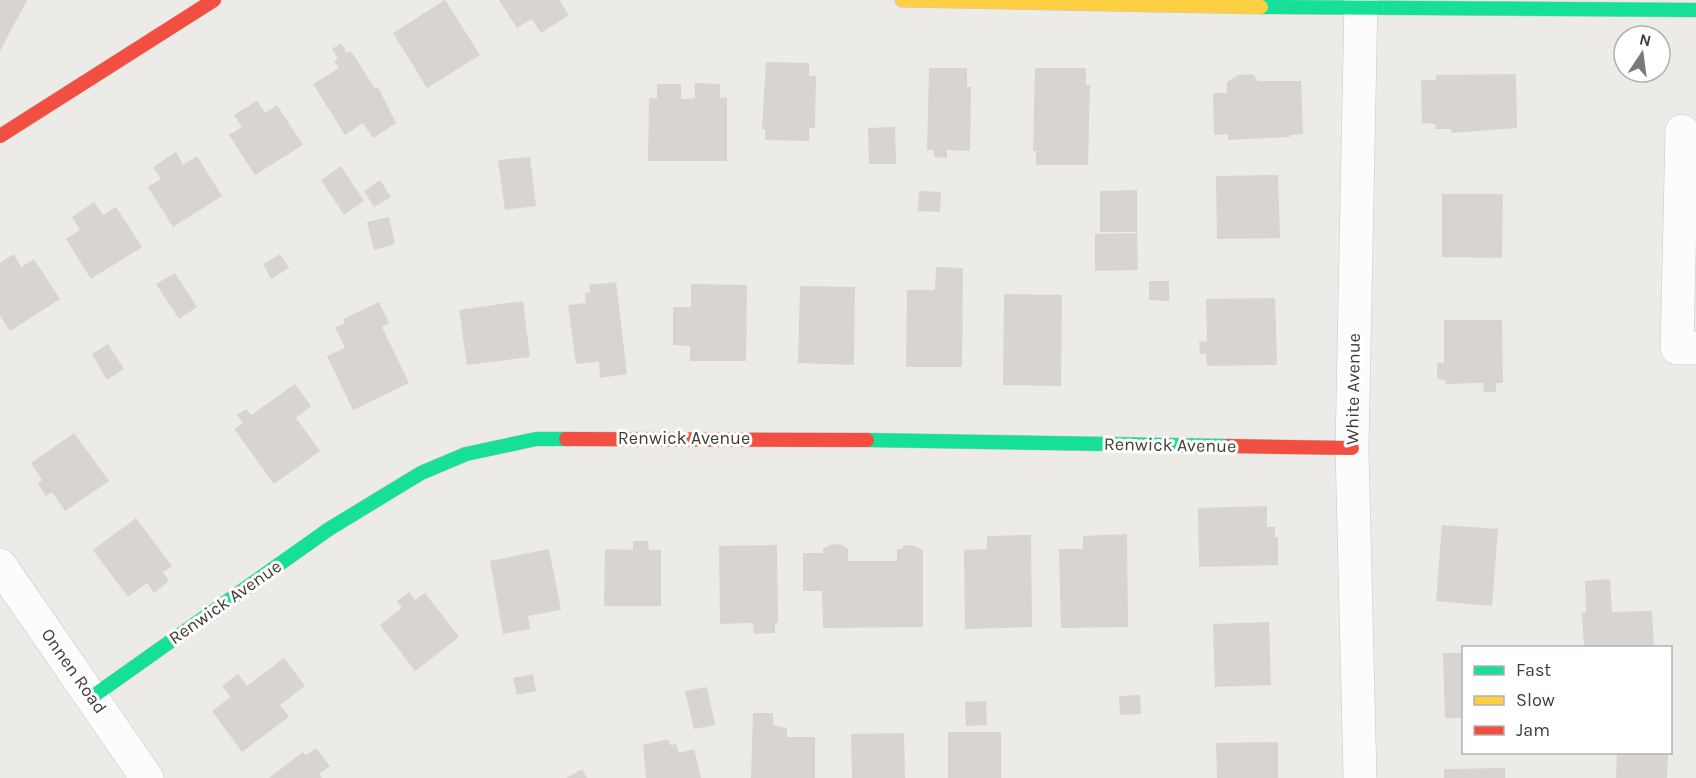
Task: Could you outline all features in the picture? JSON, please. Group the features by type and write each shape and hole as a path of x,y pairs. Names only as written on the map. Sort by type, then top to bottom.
{"street":[{"path":"0,136 214,0"},
{"path":"902,0 1696,10"},
{"name":"White Avenue","path":"1360,778 1352,448 1361,5"},
{"path":"1682,131 1677,348 1696,348"},
{"name":"Renwick Avenue","path":"92,697 329,529 421,472 466,454 536,440 773,438 1352,448"},
{"name":"Onnen Road","path":"0,565 147,778"}],"building":[{"path":"0,0 27,0 0,51"},
{"path":"445,0 480,55 427,88 393,33"},
{"path":"499,0 559,0 569,15 541,33 532,19 517,28"},
{"path":"341,43 347,53 350,51 355,57 375,89 378,87 396,123 373,138 363,123 345,135 313,84 339,68 334,61 338,59 332,49"},
{"path":"766,62 809,63 809,76 816,76 815,128 809,128 809,141 765,140 765,129 762,129"},
{"path":"929,68 967,68 967,87 971,87 970,151 947,150 947,158 934,157 934,150 927,150"},
{"path":"1035,68 1086,68 1086,85 1090,85 1088,165 1036,165 1036,151 1033,151"},
{"path":"1253,74 1258,81 1301,81 1303,134 1290,135 1290,137 1228,140 1228,134 1214,135 1213,93 1227,93 1227,82 1238,75"},
{"path":"1516,74 1517,128 1451,133 1451,129 1435,129 1436,124 1422,123 1421,80 1436,80 1436,75"},
{"path":"695,83 720,84 720,98 727,97 727,161 648,161 649,98 657,98 657,84 681,84 681,99 687,99 695,98"},
{"path":"257,101 265,113 277,105 303,145 255,175 229,135 242,127 234,115"},
{"path":"895,127 896,164 869,164 868,128"},
{"path":"176,152 183,165 197,156 222,196 173,227 148,187 161,179 153,167"},
{"path":"530,157 536,206 505,210 498,160"},
{"path":"341,166 364,201 344,215 321,180"},
{"path":"1278,175 1280,238 1217,239 1216,176"},
{"path":"380,180 391,197 374,207 364,191"},
{"path":"1137,190 1137,232 1100,232 1100,191"},
{"path":"919,191 941,192 940,212 918,211"},
{"path":"1442,194 1503,194 1502,258 1442,257"},
{"path":"94,202 103,215 116,207 142,247 91,279 66,239 80,230 72,217"},
{"path":"389,217 395,244 374,250 367,222"},
{"path":"1137,233 1138,270 1095,271 1095,234"},
{"path":"14,254 21,267 34,259 60,299 10,331 0,315 0,263"},
{"path":"280,254 289,268 271,279 263,264"},
{"path":"936,267 963,268 962,367 906,367 907,290 935,290"},
{"path":"175,273 197,307 179,319 156,284"},
{"path":"1149,281 1169,281 1169,301 1149,300"},
{"path":"616,282 627,374 600,378 599,362 576,364 568,305 586,303 585,293 590,292 589,285"},
{"path":"691,284 747,285 746,361 690,361 690,346 673,345 673,307 691,307"},
{"path":"800,286 855,287 854,365 798,363"},
{"path":"1004,294 1062,295 1061,386 1003,385"},
{"path":"1275,298 1277,365 1207,366 1206,354 1200,354 1199,342 1207,341 1206,299"},
{"path":"523,301 530,357 467,365 459,310"},
{"path":"379,302 389,323 382,327 409,383 353,410 327,356 345,348 335,327 345,323 343,319"},
{"path":"1444,320 1502,320 1503,383 1496,383 1496,392 1484,392 1483,383 1445,384 1445,380 1437,379 1437,363 1444,363"},
{"path":"108,344 124,369 107,380 92,354"},
{"path":"295,384 311,406 296,418 320,451 274,484 234,429 243,423 237,415 246,409 251,415"},
{"path":"74,433 109,481 65,511 52,492 46,496 38,484 42,480 31,463"},
{"path":"1267,506 1267,527 1275,527 1275,537 1278,537 1278,565 1199,567 1198,508"},
{"path":"136,518 172,566 163,572 169,581 154,593 147,583 128,597 93,550"},
{"path":"1442,525 1498,529 1492,606 1436,601"},
{"path":"1127,534 1128,627 1061,628 1059,549 1083,549 1083,536"},
{"path":"1031,535 1032,627 965,629 964,550 987,549 987,536"},
{"path":"633,541 648,541 649,550 661,550 661,606 604,606 605,549 633,550"},
{"path":"840,544 848,549 848,561 897,561 897,549 902,549 904,545 923,550 923,627 823,628 822,591 803,591 803,553 823,553 823,549 830,545"},
{"path":"777,545 778,623 775,623 775,633 754,634 753,623 720,624 719,546"},
{"path":"549,549 561,610 528,616 530,629 503,634 490,561"},
{"path":"1610,579 1612,612 1652,611 1654,646 1584,646 1582,613 1586,612 1585,581"},
{"path":"409,592 415,600 425,593 459,637 415,671 380,625 402,608 397,602"},
{"path":"1269,622 1271,685 1215,687 1213,624"},
{"path":"1443,653 1462,653 1462,718 1445,718"},
{"path":"284,658 305,686 280,705 289,717 242,752 212,711 231,697 222,686 238,674 247,686"},
{"path":"533,674 536,691 517,695 513,678"},
{"path":"707,687 715,725 694,729 685,691"},
{"path":"1140,695 1141,714 1120,715 1119,696"},
{"path":"986,701 987,725 966,726 965,702"},
{"path":"753,713 773,713 773,725 787,728 787,737 815,737 815,778 751,778"},
{"path":"948,732 1001,732 1001,778 948,778"},
{"path":"904,733 905,778 852,778 851,734"},
{"path":"668,739 670,745 676,744 679,753 694,749 701,778 646,778 643,745"},
{"path":"1278,742 1278,778 1217,778 1216,743"},
{"path":"316,748 330,766 319,774 322,778 269,778 303,752 306,755"},
{"path":"1617,754 1668,754 1667,778 1616,778"},
{"path":"1505,768 1505,778 1444,778 1444,769"},
{"path":"582,769 587,778 566,778"}],"traffic: fast":[{"path":"1261,7 1696,10"},
{"path":"92,697 329,529 421,473 466,454 536,439 566,439"},
{"path":"867,440 1228,446"}],"traffic: slow":[{"path":"902,0 1261,7"}],"traffic: jam":[{"path":"0,136 214,0"},
{"path":"566,439 867,440"},
{"path":"1228,446 1352,448"}]}
